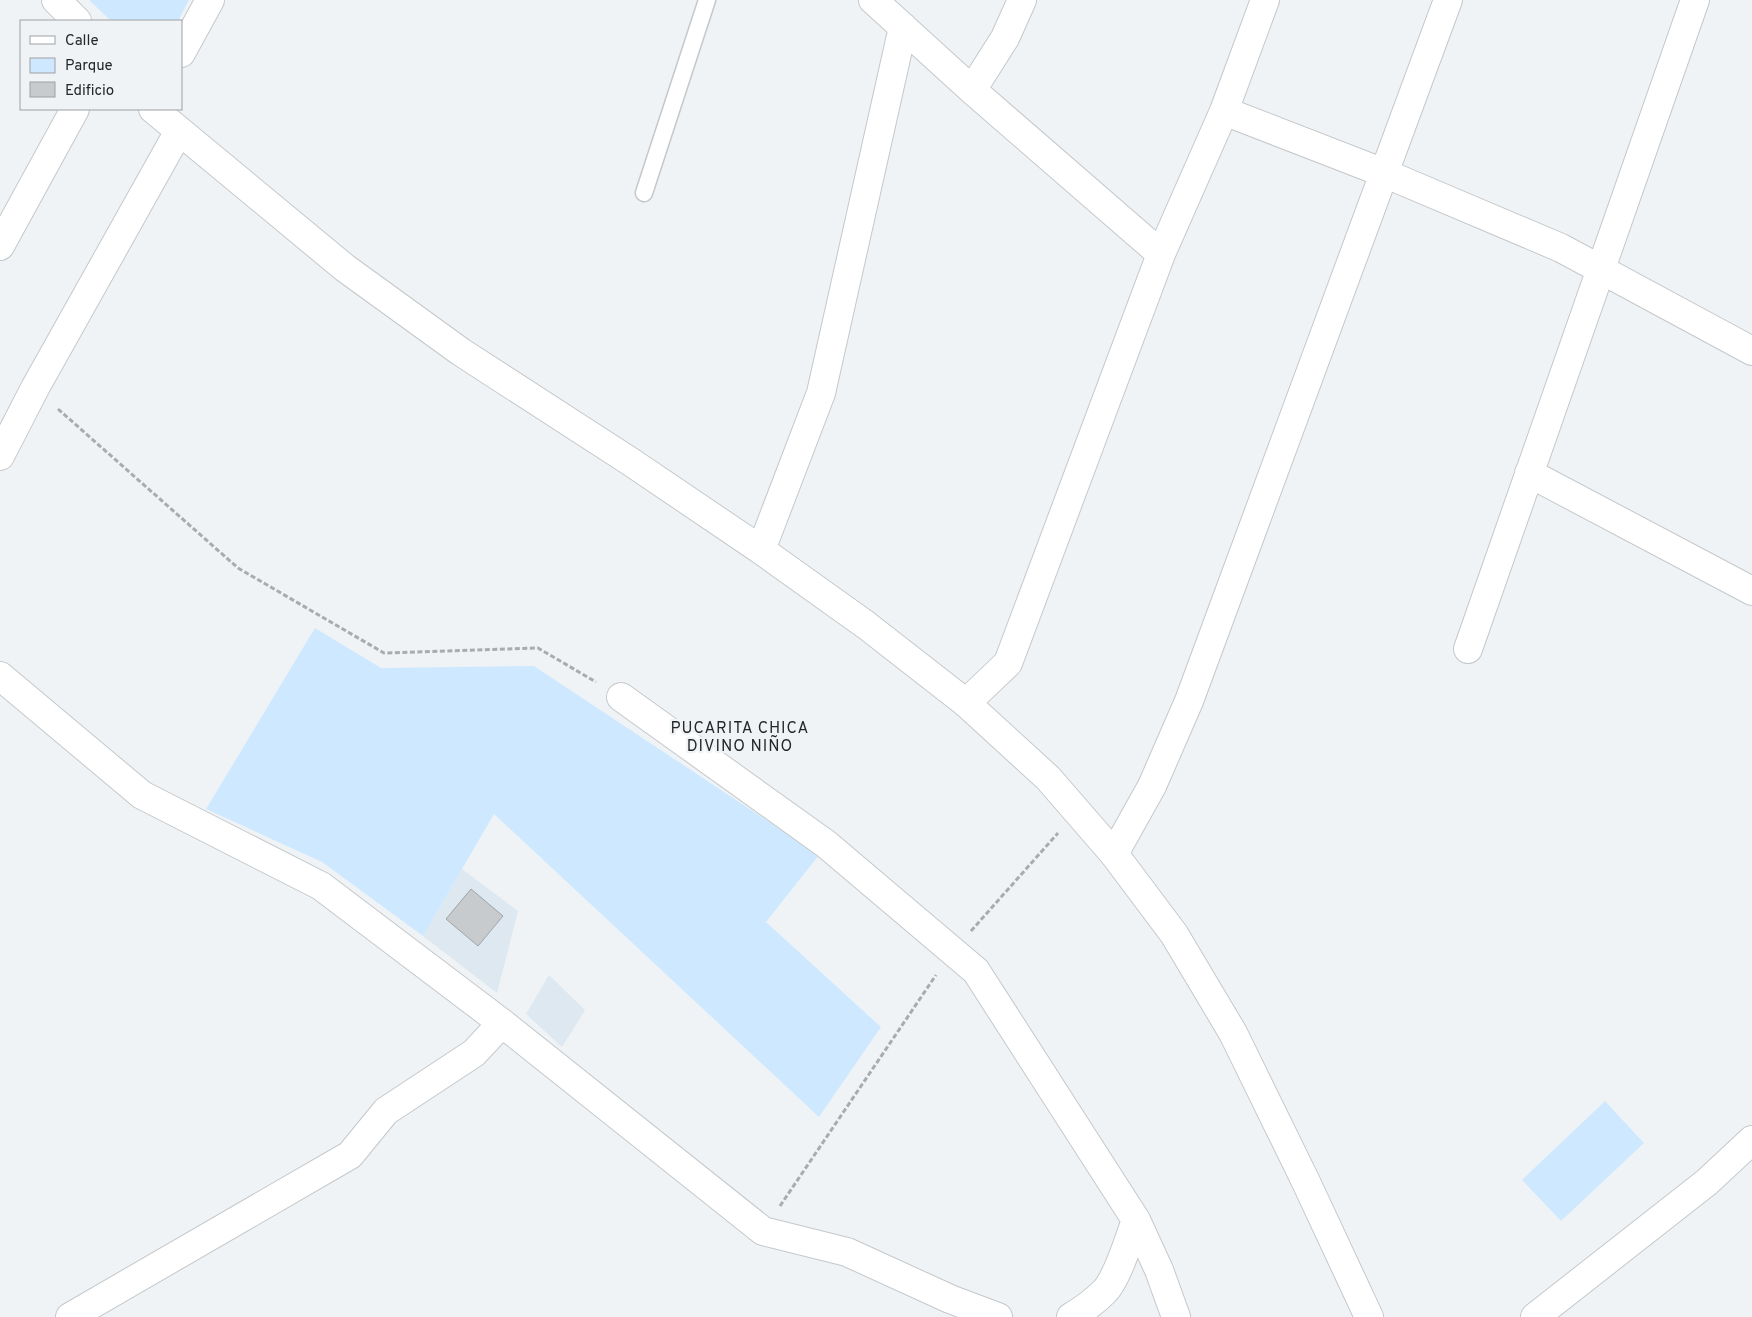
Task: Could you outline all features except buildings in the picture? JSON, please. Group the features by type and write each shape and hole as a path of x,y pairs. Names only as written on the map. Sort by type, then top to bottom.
{"street":[{"path":"56,0 76,20"},
{"path":"182,51 210,0"},
{"path":"873,0 972,90 1162,254"},
{"path":"972,90 1005,38 1022,0"},
{"path":"966,703 1008,663 1162,254 1224,111 1265,0"},
{"path":"1114,854 1152,786 1189,701 1448,0"},
{"path":"1468,649 1695,0"},
{"path":"761,550 821,394 903,27"},
{"path":"0,246 74,110"},
{"path":"154,110 345,268 461,352 631,462 761,550 866,625 966,703 1048,778 1114,854 1174,934 1233,1033 1369,1317"},
{"path":"1224,111 1384,173 1561,248 1752,351"},
{"path":"0,456 35,388 179,131"},
{"path":"1529,473 1752,590"},
{"path":"0,676 142,795 321,886 502,1023 763,1231 847,1252 950,1299 998,1317"},
{"path":"621,698 826,844 976,971 1136,1220 1159,1270 1176,1317"},
{"path":"70,1317 350,1155 386,1111 474,1053 502,1023"},
{"path":"1535,1317 1706,1182 1752,1140"},
{"path":"1071,1317 1080,1312 1106,1290 1120,1262 1136,1220"}],"lane":[{"path":"644,193 707,0"}],"path":[{"path":"35,388 238,568 384,653 538,648 621,698"},
{"path":"763,1231 952,951 1077,812"}],"shaded area":[{"path":"462,869 518,911 497,993 423,936"},
{"path":"549,975 585,1010 562,1047 526,1014"}],"green space":[{"path":"89,0 189,0 179,20 110,20"},
{"path":"315,628 381,668 534,666 819,855 766,922 881,1027 819,1117 494,814 423,936 322,862 206,809"},
{"path":"1605,1101 1644,1143 1561,1221 1522,1180"}],"district":[{"name":"PUCARITA CHICA DIVINO NIÑO","path":"740,738"}]}
